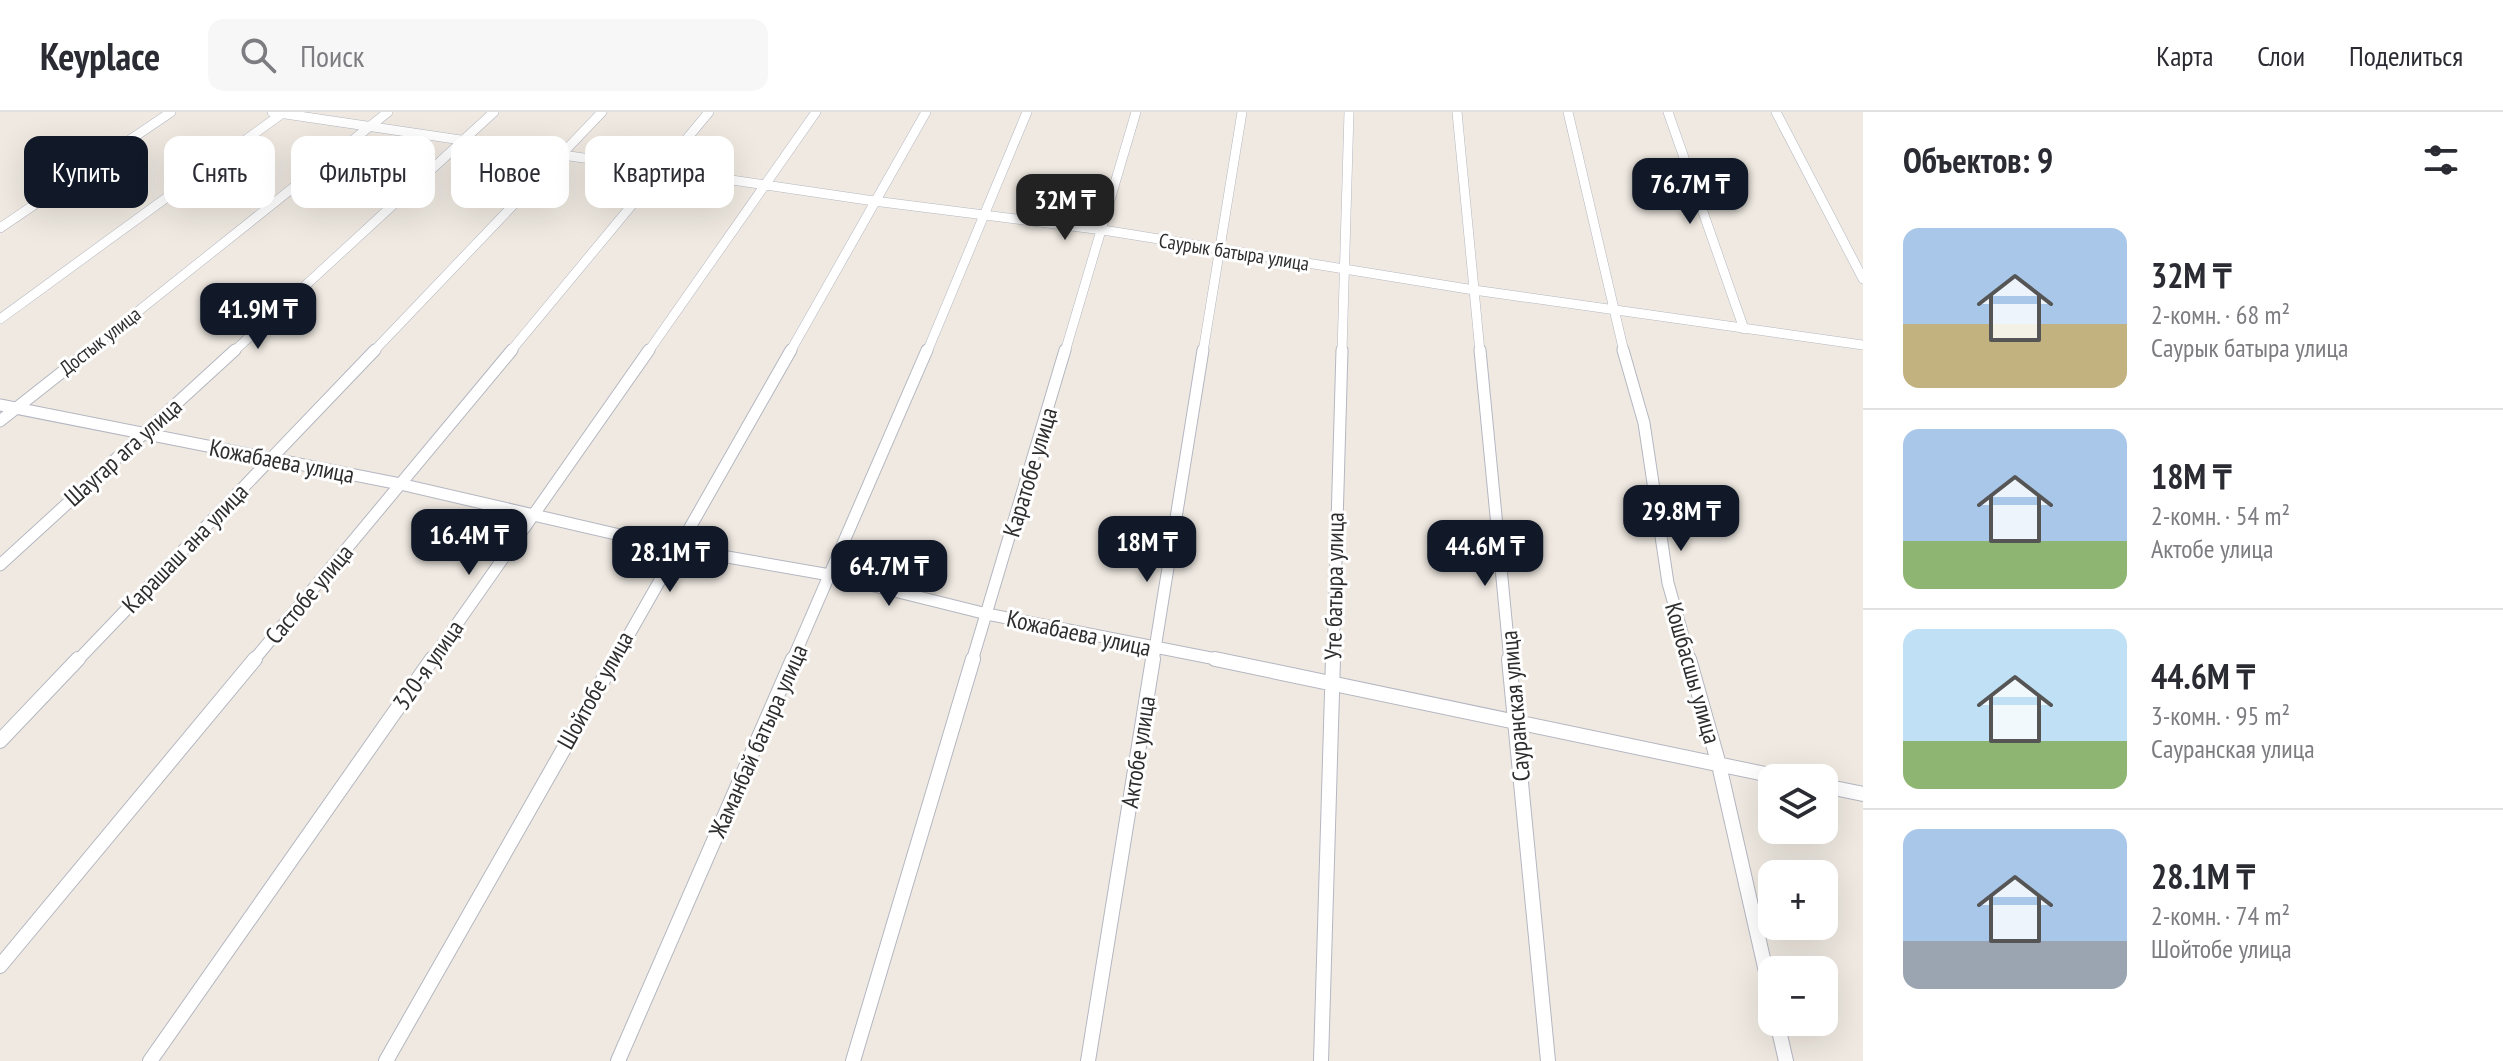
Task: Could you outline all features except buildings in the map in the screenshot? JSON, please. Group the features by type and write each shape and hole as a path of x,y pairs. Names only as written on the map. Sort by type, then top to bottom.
{"street":[{"path":"0,228 171,112"},
{"path":"0,319 279,112"},
{"name":"Саурык батыра улица","path":"279,112 451,137"},
{"name":"Достык улица","path":"0,421 388,112"},
{"name":"Шаугар ага улица","path":"467,136 494,112"},
{"name":"Карашаш ана улица","path":"569,145 602,112"},
{"name":"Састобе улица","path":"689,136 709,112"},
{"name":"320-я улица","path":"150,1061 816,112"},
{"name":"Шойтобе улица","path":"386,1061 926,112"},
{"name":"Жаманбай батыра улица","path":"618,1061 986,215 1027,112"},
{"name":"Каратобе улица","path":"853,1061 1136,112"},
{"name":"Актобе улица","path":"1088,1061 1222,251 1242,112"},
{"name":"Уте батыра улица","path":"1321,1061 1349,112"},
{"name":"Сауранская улица","path":"1457,112 1548,1061"},
{"name":"Кошбасшы улица","path":"1568,112 1612,310 1644,423 1668,583 1719,765 1762,956"},
{"path":"1668,112 1744,329"},
{"path":"1776,112 1863,279"},
{"name":"Шаугар ага улица","path":"0,565 451,151"},
{"name":"Саурык батыра улица","path":"734,180 1103,230 1474,290 1863,345"},
{"name":"Карашаш ана улица","path":"0,741 509,208"},
{"name":"Састобе улица","path":"0,966 630,208"},
{"name":"Кожабаева улица","path":"0,405 400,484 676,548 830,575 987,614 1332,682 1758,773"},
{"path":"1838,789 1863,794"},
{"path":"1780,1036 1786,1061"}]}
